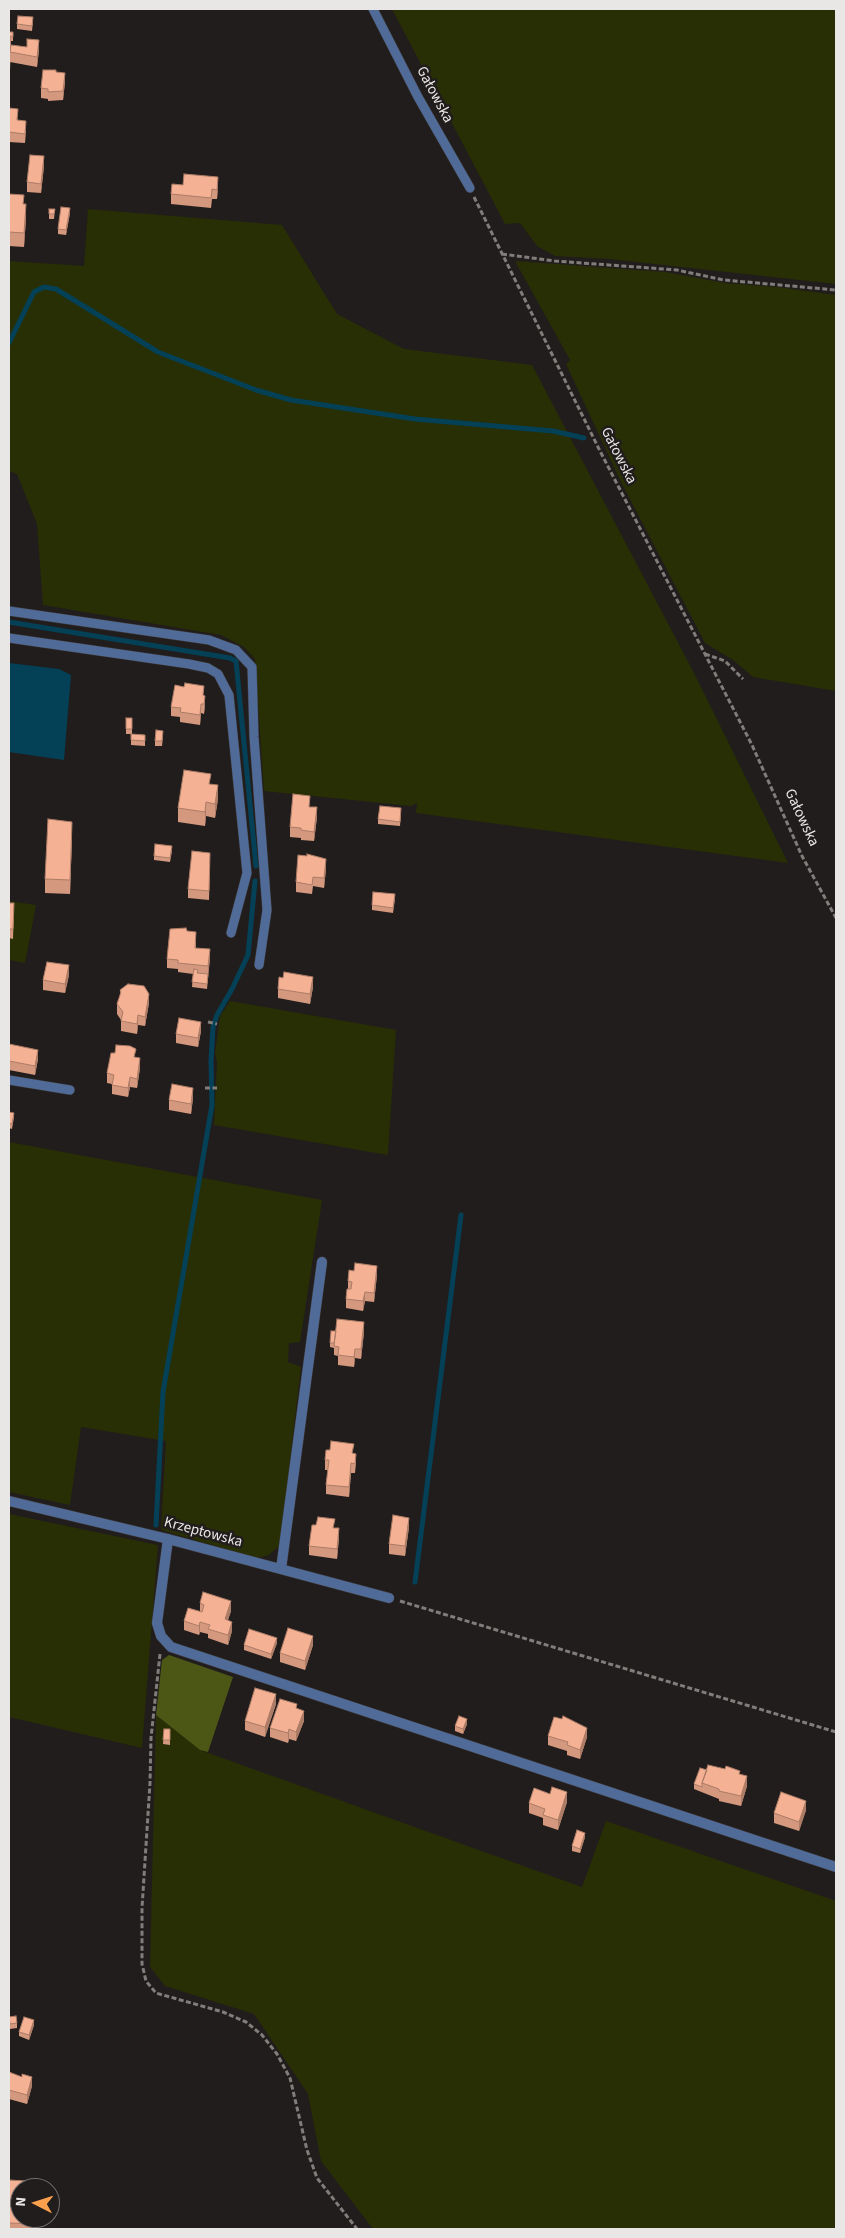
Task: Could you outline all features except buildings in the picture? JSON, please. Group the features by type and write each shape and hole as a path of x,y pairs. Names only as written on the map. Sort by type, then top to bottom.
{"street":[{"path":"281,1569 322,1262"},
{"name":"Krzeptowska","path":"9,1501 168,1539 389,1598"},
{"path":"168,1539 157,1623 161,1636 171,1647 836,1867"}],"lane":[{"name":"Gałowska","path":"374,9 418,97 470,188"},
{"path":"9,611 209,640 236,650 252,667 254,737 268,910 259,965"},
{"path":"9,638 189,664 208,668 218,674 229,695 247,873 231,933"},
{"path":"247,873 265,874"},
{"path":"9,1080 70,1090"}],"path":[{"name":"Gałowska","path":"470,188 704,654 752,745 802,856 836,918"},
{"path":"502,254 555,261 677,270 724,280 836,290"},
{"path":"704,654 725,661 743,679"},
{"path":"208,1022 217,1024"},
{"path":"206,1088 217,1088"},
{"path":"389,1598 836,1732"},
{"path":"166,1642 157,1669 150,1738 150,1783 142,1908 142,1964 146,1981 156,1993 223,2012 246,2022 262,2035 277,2054 290,2078 307,2150 317,2178 357,2229"}],"green space":[{"path":"392,9 836,9 836,284 609,259 555,256 537,246 520,223 505,224"},
{"path":"88,209 282,225 337,314 404,349 532,365 694,673 788,863 416,813 417,803 411,806 264,791 255,659 244,647 221,635 43,605 37,524 17,474 9,471 9,261 84,266"},
{"path":"515,261 665,272 725,283 777,287 836,295 836,691 753,677 733,660 705,643 620,480 566,364 570,360"},
{"path":"9,901 36,905 25,963 9,960"},
{"path":"230,1001 396,1030 388,1155 214,1125 217,1062 215,1053 220,1016"},
{"path":"9,1142 322,1200 300,1342 289,1343 288,1362 301,1367 280,1545 269,1555 257,1558 161,1530 166,1441 81,1427 70,1505 9,1492"},
{"path":"9,1514 158,1545 142,1748 9,1717"},
{"path":"169,1655 233,1677 208,1752 200,1750 156,1715 162,1660"},
{"path":"156,1715 200,1750 582,1887 606,1821 836,1901 836,2229 373,2229 321,2161 308,2094 254,2014 165,1986 150,1967"}],"water":[{"path":"9,663 59,669 71,675 64,760 9,752"}],"waterway":[{"path":"9,343 34,292 44,287 56,289 158,352 256,390 291,400 415,419 553,431 584,438"},
{"path":"9,622 230,658 236,661 256,866"},
{"path":"156,1525 163,1392 212,1105 211,1061 213,1027 217,1015 248,955 255,881"},
{"path":"415,1582 461,1215"}]}
